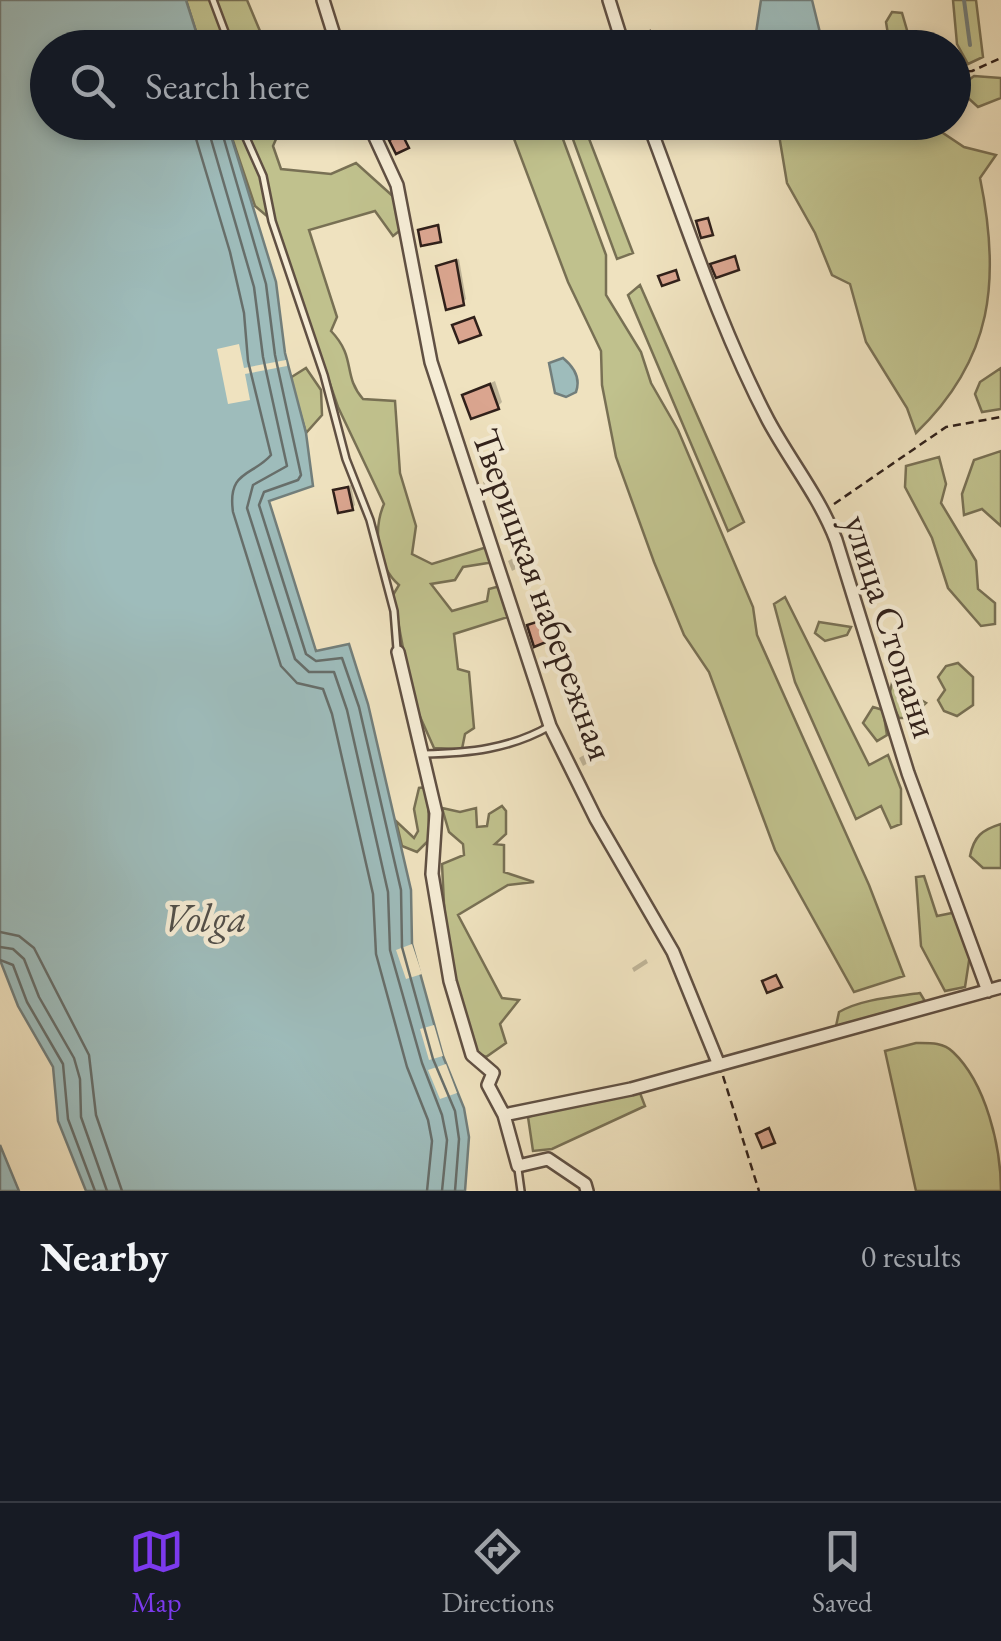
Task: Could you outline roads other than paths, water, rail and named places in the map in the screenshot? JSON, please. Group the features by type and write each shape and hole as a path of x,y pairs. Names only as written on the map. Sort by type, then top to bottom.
{"street":[{"path":"323,0 332,30"},
{"path":"609,0 618,30"},
{"name":"Тверицкая набережная","path":"376,140 397,186 431,362 550,726 596,819 673,952 719,1065"},
{"name":"улица Стопани","path":"655,140 718,309 768,420 824,510 908,774 988,991"},
{"path":"398,652 436,813 432,874 450,982 472,1056 493,1074 488,1085 504,1116 518,1166 548,1158 586,1184 587,1191"},
{"path":"504,1116 719,1065 1001,987"}],"lane":[{"path":"213,0 224,30"},
{"path":"247,140 263,176 272,221 324,375 346,459 370,520 394,611 398,652"},
{"path":"424,754 470,754 527,740 550,726"},
{"path":"518,1166 520,1191"}],"water":[{"name":"Volga","path":"0,0 186,0 196,30 30,30 30,140 232,140 276,282 285,353 306,433 313,486 269,501 316,651 349,644 368,704 411,890 412,944 443,1056 464,1108 469,1137 465,1191 86,1191 58,1121 53,1067 18,1006 0,960"},
{"path":"761,0 812,0 819,30 756,30"},
{"path":"563,358 578,382 576,392 566,397 555,393 549,363"},
{"path":"0,1145 19,1191 0,1191"}],"waterway":[{"path":"964,0 968,30"}]}
